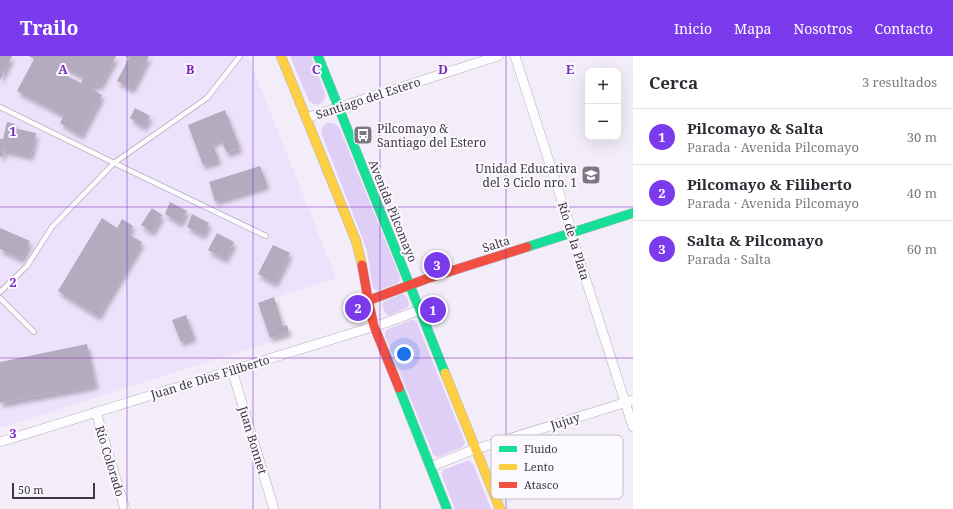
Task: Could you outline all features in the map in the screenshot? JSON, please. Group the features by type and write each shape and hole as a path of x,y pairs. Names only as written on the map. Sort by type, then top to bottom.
{"main road":[{"path":"281,56 356,242 362,262 368,301 374,326 447,509"},
{"name":"Avenida Pilcomayo","path":"318,56 491,486"},
{"name":"Salta","path":"368,301 426,279 633,213"},
{"name":"Avenida Pilcomayo","path":"496,499 500,509"}],"street":[{"name":"Santiago del Estero","path":"306,118 498,56"},
{"name":"Río de la Plata","path":"515,56 572,232 576,249 629,401 633,427"},
{"name":"Juan de Dios Filiberto","path":"0,442 385,323 420,310"},
{"name":"Juan Bonnet","path":"232,370 274,509"},
{"name":"Jujuy","path":"521,435 629,401"},
{"name":"Río Colorado","path":"96,412 125,509"},
{"name":"Jujuy","path":"430,468 491,444"}],"lane":[{"path":"0,292 26,266 52,227 114,163 207,98 240,56"},
{"path":"0,114 1,108 266,236"},
{"path":"0,298 34,332"}],"shaded area":[{"path":"0,56 248,56 336,278 259,303 271,342 0,428"},
{"path":"290,56 311,56 325,93 324,100 320,104 315,104 309,101"},
{"path":"327,123 333,123 339,127 400,277 398,283 377,291 373,288 367,251 322,135 322,128"},
{"path":"402,294 408,299 408,307 391,315 387,314 384,310 383,303"},
{"path":"411,320 415,320 417,323 465,442 462,447 438,457 433,454 385,336 386,330"},
{"path":"470,461 473,464 491,509 455,509 442,473 443,470"}],"building":[{"path":"0,56 12,56 0,80"},
{"path":"29,56 116,56 100,86 95,84 92,89 102,95 81,135 60,123 64,115 17,91 34,59","holes":["62,66 84,77 81,83 59,72"]},
{"path":"125,56 149,56 132,89 117,81 129,58"},
{"path":"135,108 150,116 144,127 130,118"},
{"path":"225,110 240,148 227,153 221,139 212,143 219,160 203,165 188,125"},
{"path":"7,122 15,124 14,128 36,133 31,156 4,150 3,156 0,157 0,139 3,139"},
{"path":"260,166 267,185 215,201 209,182"},
{"path":"170,202 187,211 180,223 165,214"},
{"path":"152,208 162,215 152,232 141,225"},
{"path":"192,214 209,223 203,235 187,227"},
{"path":"102,218 117,228 122,219 133,226 128,234 142,242 98,316 58,291"},
{"path":"0,228 30,241 22,259 0,249"},
{"path":"217,233 234,242 225,259 208,250"},
{"path":"273,245 290,253 275,283 258,274"},
{"path":"274,297 283,326 287,325 289,332 270,338 258,303"},
{"path":"186,315 194,337 181,342 172,320"},
{"path":"87,344 96,385 0,403 0,362"}],"traffic: fast":[{"path":"318,56 445,373"},
{"path":"527,247 633,213"},
{"path":"399,388 447,509"}],"traffic: slow":[{"path":"281,56 356,241 362,265"},
{"path":"445,373 491,487"},
{"path":"496,499 500,509"}],"traffic: jam":[{"path":"367,301 426,279 527,247"},
{"path":"362,265 374,326 399,388"}],"place":[{"name":"Pilcomayo & Santiago del Estero","path":"363,135"},
{"name":"Unidad Educativa del 3 Ciclo nro. 1","path":"591,175"},
{"name":"Salta & Pilcomayo","path":"437,265"},
{"name":"Pilcomayo & Filiberto","path":"358,308"},
{"name":"Pilcomayo & Salta","path":"433,310"}]}
